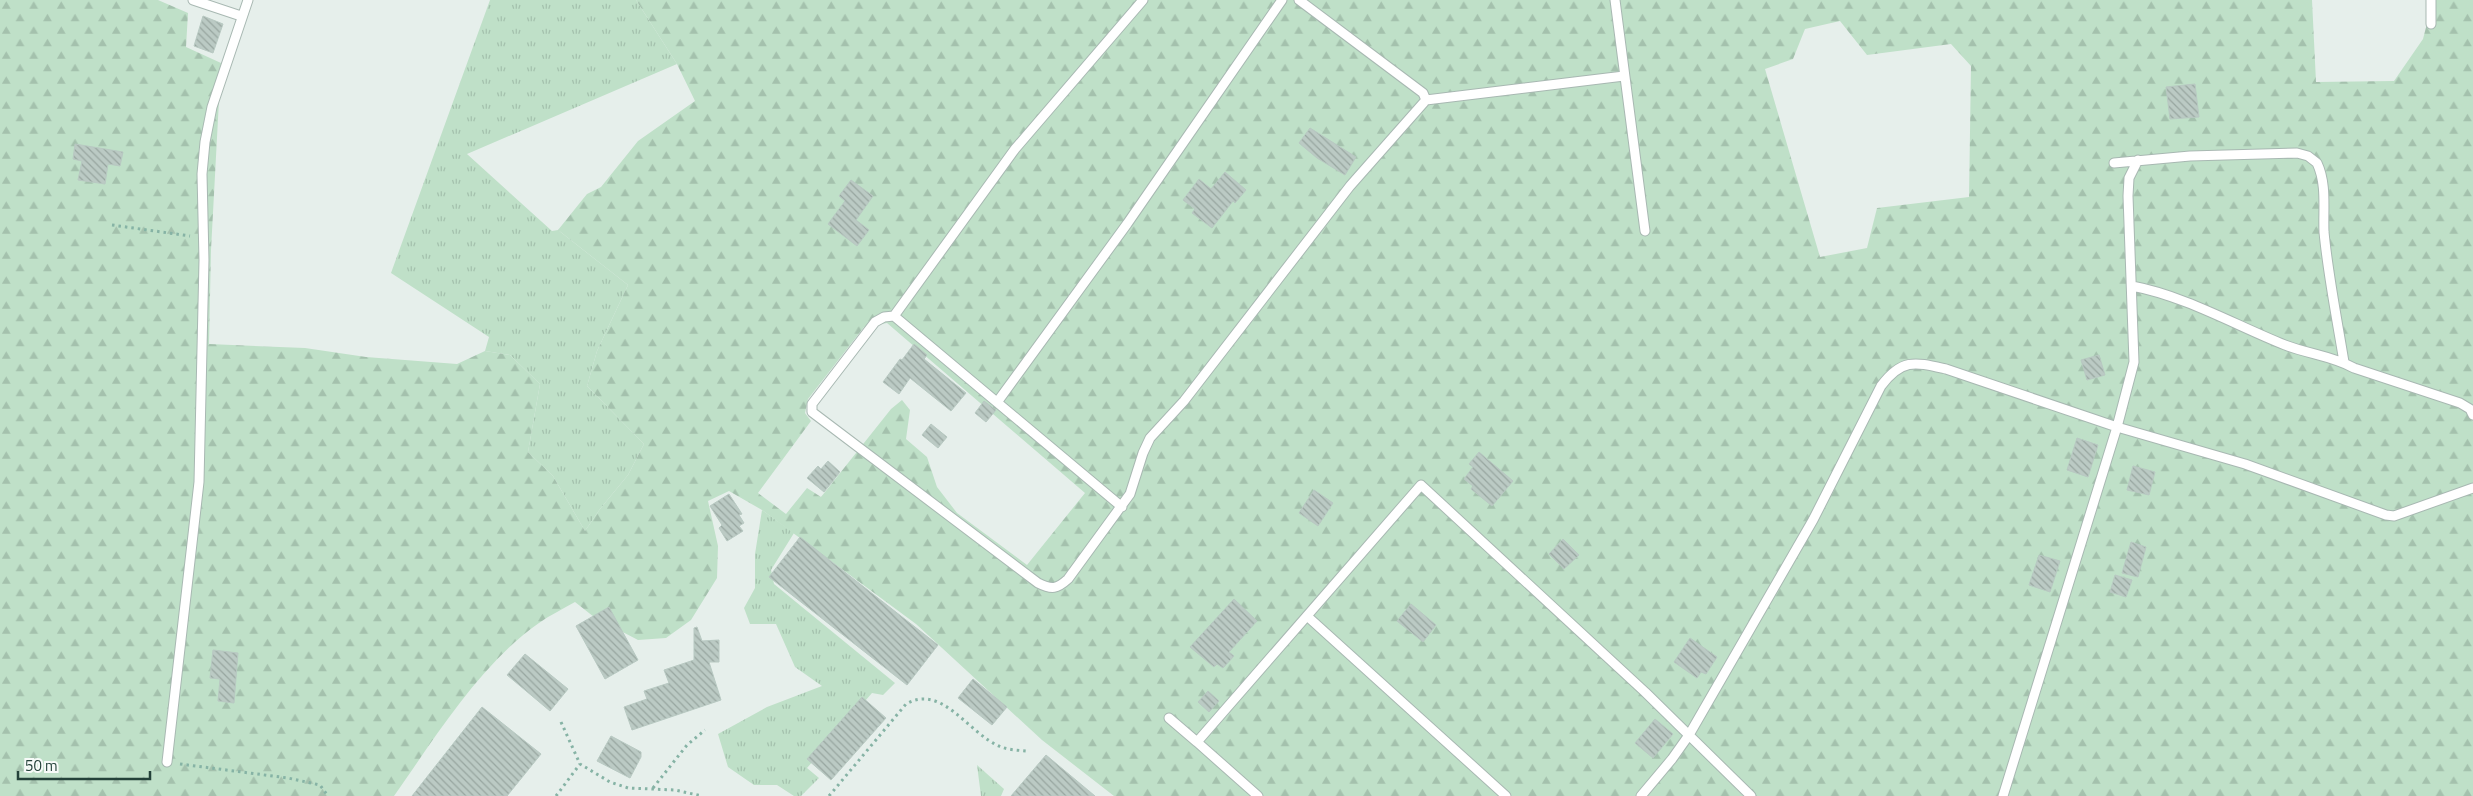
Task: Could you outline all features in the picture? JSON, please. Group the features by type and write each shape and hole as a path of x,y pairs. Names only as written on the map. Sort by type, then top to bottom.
{"lane":[{"path":"193,0 241,16"},
{"path":"167,762 199,482 204,238 202,174 205,142 212,107 241,16 248,0"},
{"path":"894,316 1015,149 1143,0"},
{"path":"998,401 1127,224 1282,0"},
{"path":"1299,0 1423,93 1426,100"},
{"path":"1615,0 1645,231"},
{"path":"2431,0 2431,24"},
{"path":"1122,507 998,401 894,316 884,317 875,322 812,404 812,412 1038,583 1049,588 1058,588 1068,579 1122,507 1130,494 1142,453 1150,438 1184,401 1350,186 1426,100 1624,76"},
{"path":"2114,163 2190,156 2297,152 2308,156 2317,163 2323,186 2324,231 2344,362"},
{"path":"2003,796 2118,427 2134,362 2129,178 2138,160"},
{"path":"2132,286 2159,292 2288,346 2344,362 2354,368 2460,402 2470,409 2473,415"},
{"path":"1641,796 1672,759 1689,734 1813,520 1881,386 1890,374 1903,365 1917,362 1946,369 2118,427 2245,464 2386,515 2394,516 2473,488"},
{"path":"1197,742 1421,485 1689,734 1751,796"},
{"path":"1307,616 1506,796"},
{"path":"1169,718 1258,796"}],"path":[{"path":"112,225 204,238"},
{"path":"828,796 906,704 917,698 934,699 998,746 1026,751"},
{"path":"561,722 580,764 610,782 628,788 675,790 702,796"},
{"path":"653,788 687,745 706,730"},
{"path":"167,762 320,785 328,796"},
{"path":"556,796 580,764"}],"green space":[{"path":"0,0 158,0 188,13 186,47 221,63 211,250 209,344 305,348 366,357 457,364 485,351 510,355 540,384 528,452 553,476 585,531 600,509 628,475 644,444 587,386 597,351 628,285 558,230 587,194 601,187 638,141 695,101 677,64 636,0 2312,0 2316,82 2394,81 2423,39 2433,0 2473,0 2473,796 1114,796 1042,740 916,624 762,510 729,491 708,501 718,546 717,578 691,620 666,638 638,640 594,617 575,602 548,617 518,640 478,680 442,727 394,796 0,796","holes":["1840,21 1867,55 1951,44 1971,66 1969,197 1877,208 1867,248 1820,257 1765,69 1793,59 1805,29","887,323 1085,493 1027,565 957,513 937,487 927,457 906,439 910,410 902,400 891,409 821,497 807,488 786,514 758,493 811,421 805,413 808,399 864,327"]},
{"path":"490,0 636,0 677,64 467,154 552,231 558,230 628,285 597,351 587,386 644,444 628,475 600,509 585,531 553,476 528,452 540,384 510,355 485,351 489,337 391,273"},
{"path":"762,510 794,533 771,570 774,584 895,683 883,695 872,693 807,768 819,778 801,796 794,796 777,785 754,785 728,767 718,734 767,707 822,686 795,667 776,624 750,624 744,608 755,588 755,554"},
{"path":"977,765 1004,789 1001,796 981,796"}],"building":[{"path":"203,16 223,24 213,53 194,46"},
{"path":"2195,84 2199,117 2170,119 2166,87"},
{"path":"1310,128 1356,157 1345,175 1317,158 1299,143"},
{"path":"75,144 123,152 120,166 108,164 105,184 78,180 82,161 73,159"},
{"path":"1225,172 1246,190 1235,203 1233,201 1212,228 1192,213 1195,209 1183,200 1199,179 1211,189"},
{"path":"851,180 873,196 856,220 869,230 857,246 828,224 845,201 839,196"},
{"path":"914,344 927,355 924,359 966,393 951,411 910,378 899,394 883,382"},
{"path":"2099,355 2105,375 2087,380 2081,360"},
{"path":"984,401 996,410 986,422 975,413"},
{"path":"931,424 947,437 938,448 922,435"},
{"path":"2077,438 2098,445 2088,477 2067,470"},
{"path":"1479,452 1513,481 1492,506 1471,489 1473,486 1464,479 1473,467 1469,464"},
{"path":"828,461 840,472 824,492 807,478 818,466 821,469"},
{"path":"2133,466 2155,472 2149,495 2127,490"},
{"path":"1314,490 1333,503 1318,526 1299,513"},
{"path":"729,494 742,514 739,515 744,523 739,526 743,531 727,541 719,528 722,525 710,506"},
{"path":"800,537 938,645 907,685 769,577"},
{"path":"1563,539 1579,555 1564,569 1549,554"},
{"path":"2131,542 2146,547 2138,577 2122,573"},
{"path":"2039,555 2060,561 2050,592 2029,585"},
{"path":"2115,575 2132,580 2126,597 2110,592"},
{"path":"1234,599 1257,621 1229,652 1234,656 1223,668 1217,664 1214,667 1190,647"},
{"path":"1411,604 1436,625 1423,642 1397,621"},
{"path":"609,607 638,660 605,679 576,626"},
{"path":"697,627 702,641 719,640 719,662 709,662 721,700 632,730 624,707 647,699 644,691 669,683 664,670 694,660 694,628"},
{"path":"1690,638 1717,657 1706,674 1701,672 1697,678 1674,662"},
{"path":"213,650 238,653 234,703 218,701 220,679 210,678"},
{"path":"525,654 568,689 550,711 507,675"},
{"path":"973,679 1007,707 992,725 958,698"},
{"path":"1208,691 1219,701 1209,712 1198,702"},
{"path":"862,697 886,718 831,780 807,759"},
{"path":"482,707 541,754 507,796 412,796"},
{"path":"1655,719 1673,734 1653,758 1635,743"},
{"path":"611,736 641,752 641,757 630,778 597,761"},
{"path":"1046,755 1095,796 1011,796"}]}
